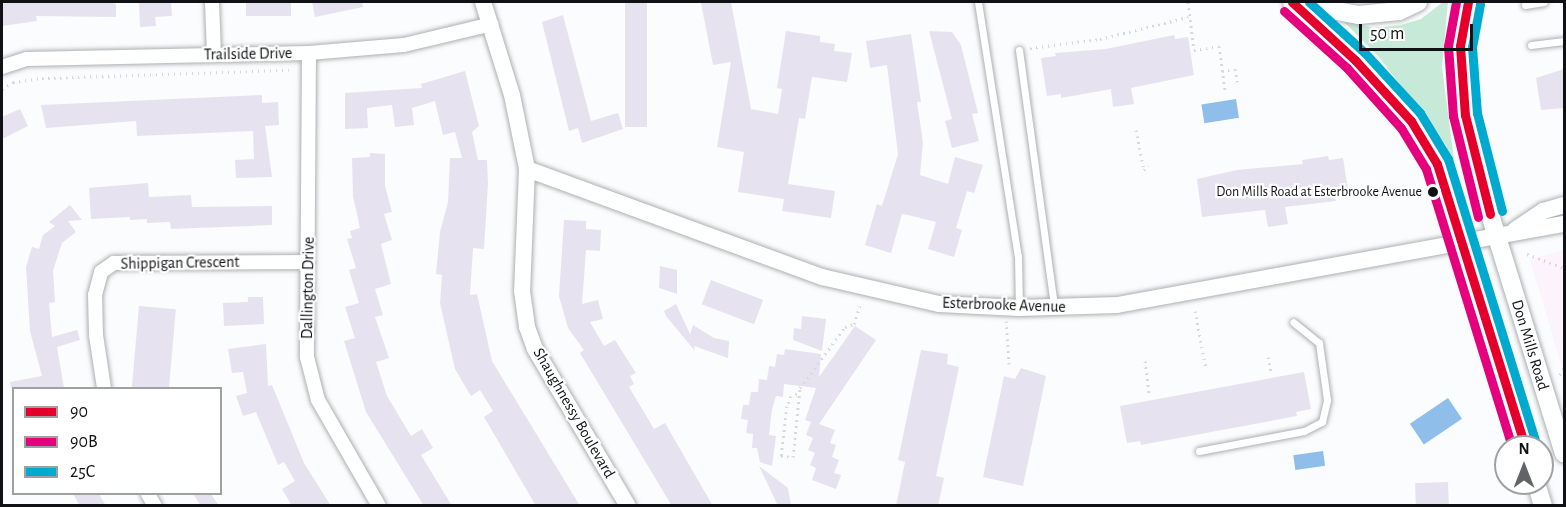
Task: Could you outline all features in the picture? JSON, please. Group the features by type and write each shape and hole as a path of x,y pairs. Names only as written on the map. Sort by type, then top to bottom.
{"main road":[{"path":"1294,2 1359,15 1399,11 1418,2"},
{"path":"1294,2 1411,121 1437,164 1521,435"},
{"name":"Don Mills Road","path":"1468,2 1460,46 1465,115 1505,233 1564,454"}],"street":[{"path":"212,2 214,54"},
{"name":"Shaughnessy Boulevard","path":"483,2 492,24 527,169 522,291 527,327 535,349 628,506"},
{"name":"Trailside Drive","path":"2,67 27,59 309,53 404,45 492,24"},
{"name":"Dallington Drive","path":"309,53 307,357 318,400 379,506"},
{"name":"Esterbrooke Avenue","path":"527,169 822,277 939,304 1012,308 1117,305 1564,224"},
{"path":"1505,233 1543,211 1564,205"},
{"name":"Shippigan Crescent","path":"104,387 96,334 95,295 101,272 114,263 308,262"}],"lane":[{"path":"978,2 1018,256 1012,308"},
{"path":"1525,4 1544,2"},
{"path":"1531,45 1564,41"},
{"path":"1019,50 1054,308"},
{"path":"1199,451 1304,431 1322,422 1327,400 1318,343 1293,322"}],"path":[{"path":"1188,2 1188,17 1194,50 1219,46 1225,90"},
{"path":"1019,50 1100,39 1188,17"},
{"path":"1222,71 1235,69 1237,82"},
{"path":"2,89 13,82 42,78 289,70"},
{"path":"1136,130 1144,170 1148,166"},
{"path":"1527,254 1564,268"},
{"path":"797,394 791,396 787,406 781,456 793,457 797,394 845,327 854,324 860,306"},
{"path":"1010,364 1012,308"},
{"path":"1196,311 1206,369"},
{"path":"1268,357 1271,372"},
{"path":"1144,361 1149,394"},
{"path":"1560,375 1564,368"}],"shaded area":[{"path":"1564,249 1564,374 1530,260"}],"green space":[{"path":"1443,2 1448,2 1442,67 1458,190 1446,145 1379,57 1341,19 1373,28 1401,25 1421,19"}],"water":[{"path":"1236,99 1239,118 1204,123 1201,104"},
{"path":"1448,398 1462,419 1424,444 1410,424"},
{"path":"1323,451 1325,466 1295,470 1293,455"}],"building":[{"path":"2,2 109,2 116,4 116,17 36,16 37,21 2,26"},
{"path":"139,2 171,2 172,16 155,17 156,26 140,27"},
{"path":"246,2 291,2 291,16 246,16"},
{"path":"312,2 362,2 363,7 315,17"},
{"path":"625,2 647,2 647,127 625,127"},
{"path":"731,2 751,109 778,114 782,89 777,88 786,31 820,36 820,42 835,44 834,51 852,53 847,82 812,77 805,119 799,118 788,184 835,191 831,218 782,211 784,199 738,192 744,152 717,147 731,62 713,65 701,3"},
{"path":"563,15 591,121 618,113 623,129 582,143 578,128 569,131 542,22"},
{"path":"929,31 952,32 961,45 978,113 972,114 979,141 952,148 945,121 952,119"},
{"path":"911,34 921,102 917,102 923,143 920,175 948,184 955,157 983,165 974,193 967,191 956,228 962,230 954,257 928,249 936,222 902,214 891,253 865,245 877,204 882,206 898,154 887,65 870,68 866,41"},
{"path":"1174,35 1175,39 1188,37 1194,75 1131,88 1134,104 1113,107 1111,89 1061,98 1061,94 1047,96 1041,58 1056,56 1055,53 1106,49"},
{"path":"1564,69 1564,108 1541,110 1536,78"},
{"path":"465,71 479,126 472,132 478,160 487,160 488,183 484,249 473,248 470,295 477,294 492,361 580,506 536,506 484,417 493,411 480,390 471,396 455,369 440,303 442,275 436,274 440,232 448,202 450,158 462,158 455,132 443,135 435,101 412,108 414,125 395,127 392,105 367,108 368,128 345,129 345,93 422,88 421,84"},
{"path":"262,95 262,103 278,102 279,125 265,126 272,177 236,178 235,160 254,159 253,131 137,136 136,121 46,128 41,105"},
{"path":"20,109 28,126 2,139 2,117"},
{"path":"370,153 385,154 385,186 392,212 384,214 392,240 381,244 391,284 375,289 383,315 375,317 389,358 376,362 387,396 411,436 422,429 433,448 421,455 452,506 424,506 366,412 344,341 355,338 345,307 359,303 349,270 356,268 347,239 352,238 350,231 360,228 353,196 352,158 370,157"},
{"path":"1328,156 1329,160 1343,158 1349,196 1335,198 1336,201 1285,207 1288,224 1268,227 1265,210 1202,217 1197,179 1237,170 1303,164 1302,160"},
{"path":"148,183 149,197 191,195 192,207 272,206 272,225 171,229 170,222 147,223 147,219 130,220 130,217 91,219 89,188"},
{"path":"70,205 82,220 68,221 76,232 62,243 53,271 55,302 49,303 52,337 77,330 80,340 57,347 64,387 11,388 10,382 42,376 30,331 26,267 32,247 39,249 43,235 55,226 49,222"},
{"path":"564,220 586,221 586,229 601,230 600,251 586,250 582,304 598,300 603,319 590,322 604,346 615,340 636,373 630,376 634,384 629,387 654,429 665,423 713,506 672,506 580,353 584,350 568,328 559,296"},
{"path":"660,266 677,270 677,294 659,288"},
{"path":"711,280 763,300 754,324 702,304"},
{"path":"248,297 263,297 264,324 224,326 223,303 248,302"},
{"path":"676,304 690,334 693,325 714,338 729,341 728,358 694,346 695,351 666,316 664,311"},
{"path":"139,306 176,309 169,387 132,387"},
{"path":"802,316 826,319 822,351 793,340 794,328 801,329"},
{"path":"855,326 876,340 819,424 835,430 830,443 836,445 832,457 839,460 834,473 841,475 836,489 812,480 816,468 810,465 815,453 808,450 813,438 806,435 811,422 805,420 816,388 784,384 783,397 776,396 772,409 769,435 776,436 772,466 760,462 757,448 752,448 753,434 746,433 748,420 741,419 743,405 749,405 751,392 758,392 759,379 767,380 769,366 775,367 777,354 784,355 785,349 821,354 819,377"},
{"path":"266,344 268,386 272,385 304,463 331,506 292,506 282,489 295,481 284,462 278,465 256,412 243,416 236,396 247,393 243,372 232,373 228,349"},
{"path":"921,350 948,354 947,364 959,367 936,476 944,478 938,506 896,506 905,462 898,460"},
{"path":"1021,368 1046,376 1023,486 983,477 1004,376 1015,379"},
{"path":"1304,372 1311,409 1296,412 1297,416 1141,445 1140,441 1127,443 1120,406"},
{"path":"759,466 788,488 791,506 778,506"},
{"path":"1448,482 1449,506 1416,506 1415,483"},
{"path":"74,495 100,495 106,506 80,506"},
{"path":"194,495 212,495 219,506 201,506"}],"transit line":[{"name":"90","path":"1292,2 1355,60 1411,121 1437,164 1521,435"},
{"name":"25C","path":"1309,2 1364,52 1420,113 1448,159 1534,435"},
{"name":"90B","path":"1456,2 1448,46 1453,116 1478,217"},
{"name":"90","path":"1468,2 1460,46 1465,115 1490,214"},
{"name":"25C","path":"1480,4 1472,47 1477,113 1502,211"},
{"name":"90B","path":"1284,11 1347,68 1401,128 1426,169 1508,435"}],"place":[{"name":"Don Mills Road at Esterbrooke Avenue","path":"1433,192"}]}
